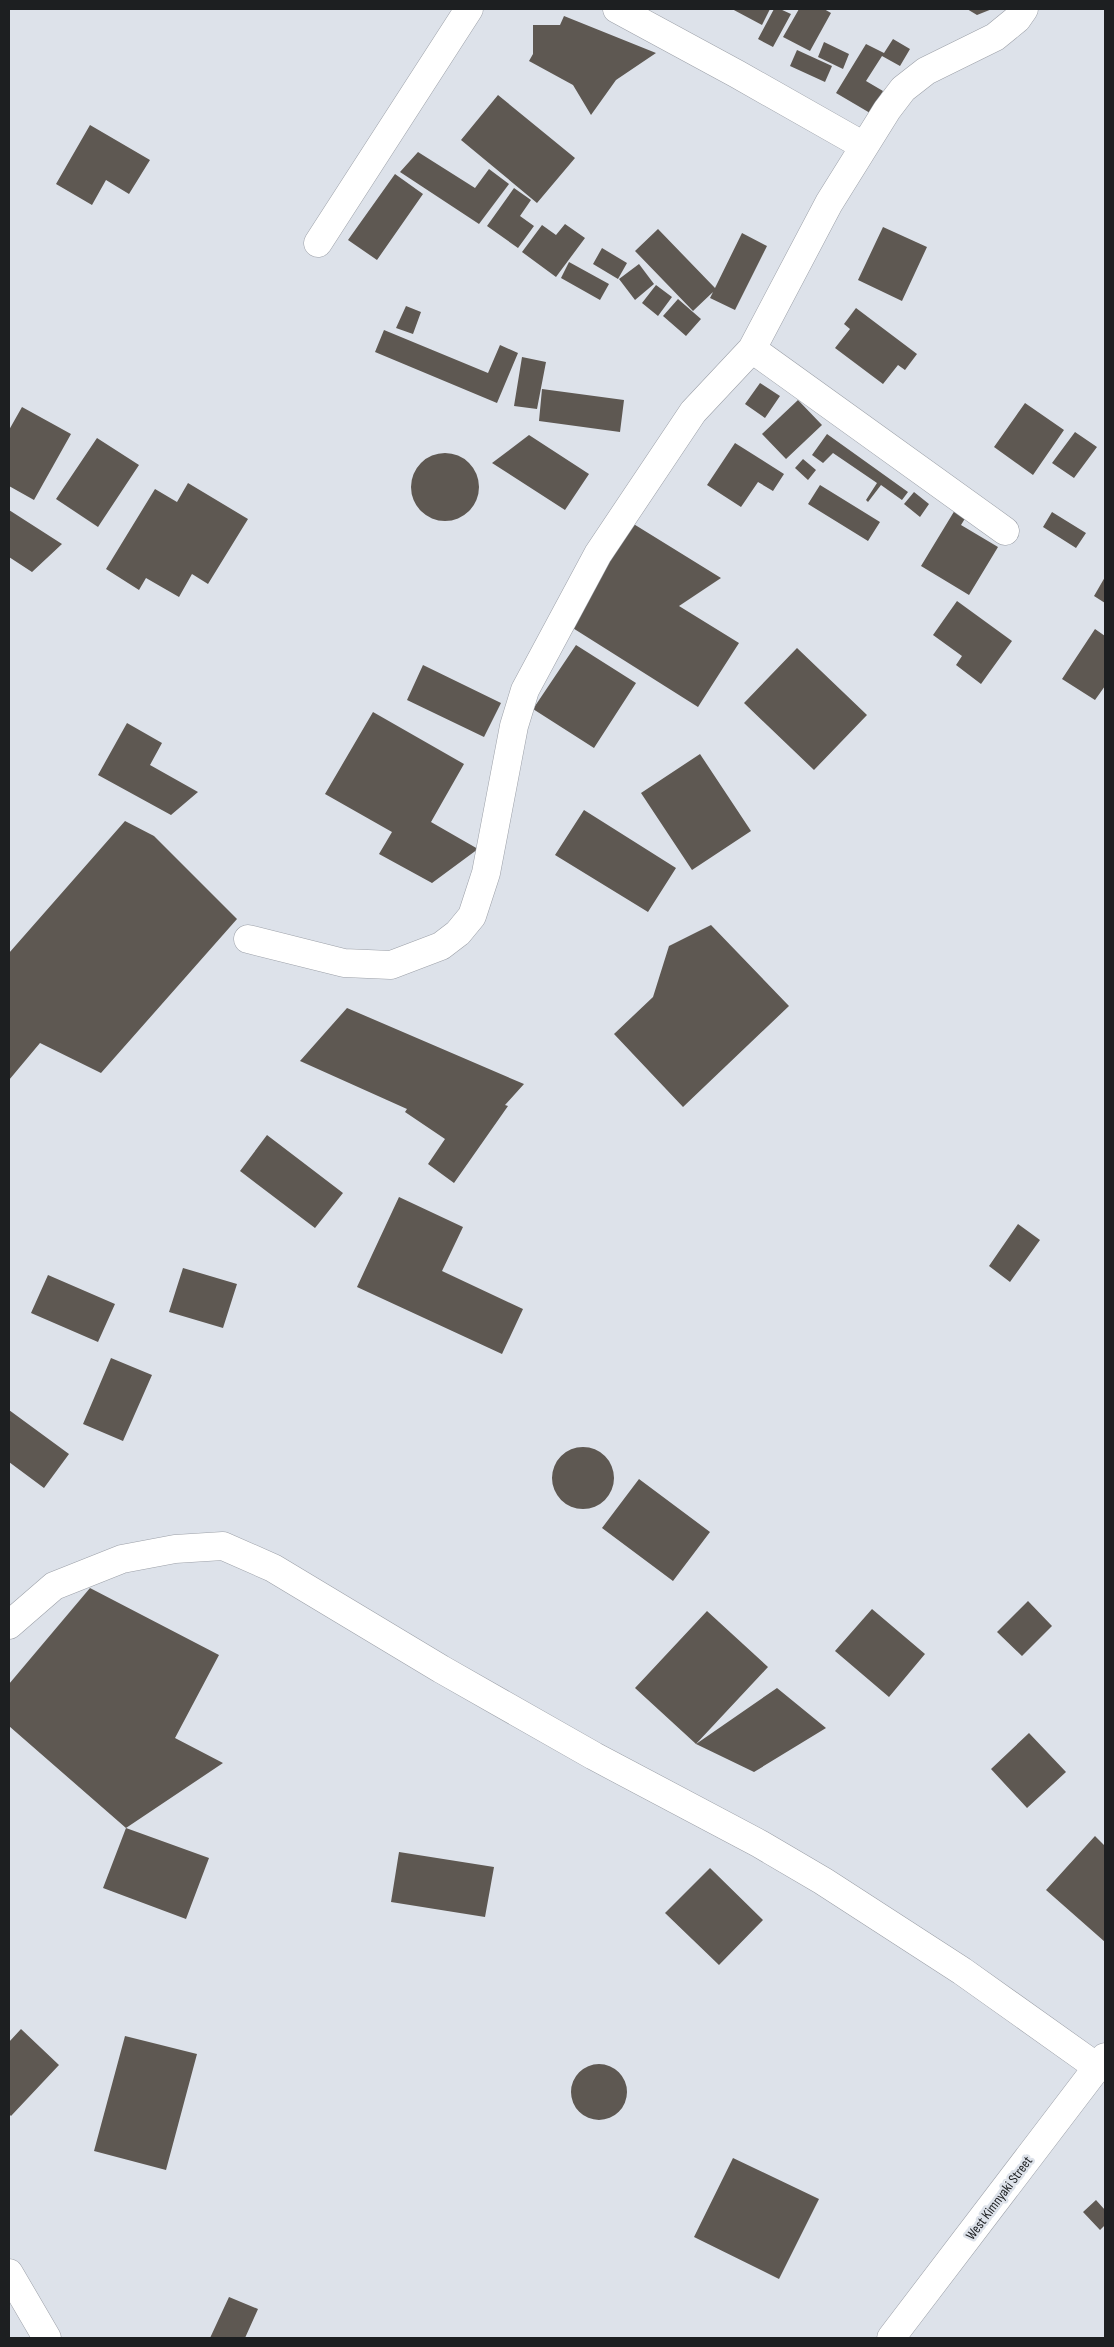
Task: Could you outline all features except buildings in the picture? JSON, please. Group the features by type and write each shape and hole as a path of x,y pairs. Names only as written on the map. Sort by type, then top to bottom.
{"street":[{"path":"318,243 469,9"},
{"path":"617,9 864,146"},
{"path":"248,939 344,963 390,965 440,946 458,933 472,916 486,873 514,726 525,690 598,554 693,412 752,349 829,203 887,110 903,89 926,71 995,37 1017,19 1024,9"},
{"path":"752,349 1005,531"},
{"path":"9,1625 54,1586 122,1559 175,1549 223,1546 273,1568 440,1669 602,1760 760,1844 823,1881 1101,2062"},
{"name":"West Kimnyaki Street","path":"891,2338 1009,2186 1101,2062"},
{"path":"9,2273 47,2338"}]}
